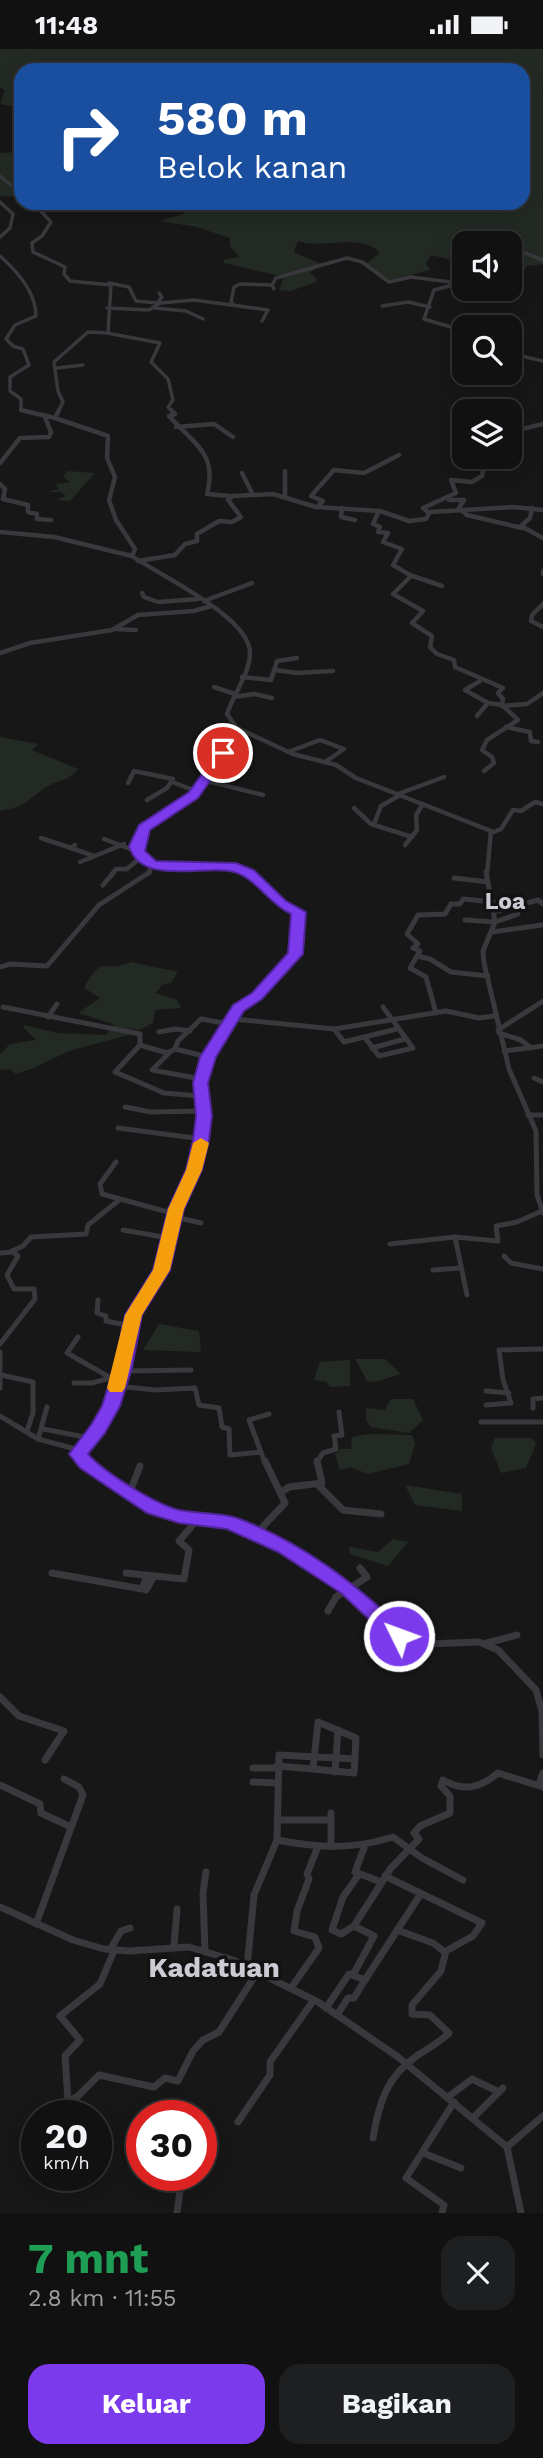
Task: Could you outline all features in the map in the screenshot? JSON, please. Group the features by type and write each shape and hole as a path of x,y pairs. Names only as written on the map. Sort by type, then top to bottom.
{"street":[{"path":"0,176 14,187"},
{"path":"0,202 13,214 8,230 0,237"},
{"path":"39,210 51,221 42,236 32,243 33,252 65,267 64,274 70,281 129,287 136,301 186,310 203,319"},
{"path":"522,255 543,260"},
{"path":"0,256 22,278 37,311 34,317 15,325 6,339 13,346 23,349 29,365 10,377 10,391 21,399 21,410 55,418 109,437 107,458 115,478 109,500 116,520 135,549 132,556"},
{"path":"234,305 231,302 234,289 240,284 273,287 276,278 306,272 324,262 341,259 357,260 373,268 389,282 411,277 452,281"},
{"path":"107,333 111,325 107,308 109,283"},
{"path":"452,285 434,291 429,296 430,307 426,321 452,328"},
{"path":"157,305 162,297 159,293"},
{"path":"107,308 194,300 268,310 262,321"},
{"path":"382,306 410,302 430,307"},
{"path":"55,418 63,404 55,390 57,369 54,361 88,333 107,333 160,343 151,362 169,381 173,400 168,407 175,414 169,416 176,426 202,447 210,462 212,483 207,493 231,497 285,497 293,502 317,507 379,511 412,521 426,519 429,513"},
{"path":"522,356 543,361"},
{"path":"57,369 83,365"},
{"path":"0,463 20,438 49,437 51,433 44,415"},
{"path":"176,426 197,421 219,424 233,437"},
{"path":"522,429 543,424"},
{"path":"317,507 323,501 311,496 334,470 366,473 399,456"},
{"path":"464,500 456,493 451,480 472,482 482,477 483,469"},
{"path":"285,471 282,474 285,497"},
{"path":"242,473 253,495"},
{"path":"0,484 5,489 1,500 27,505 29,512 37,513 37,519 51,520"},
{"path":"456,493 446,500 423,508 429,513 500,505 543,510"},
{"path":"138,561 174,556 184,544 197,541 197,534 218,521 232,522 241,517 231,507 228,500 231,497"},
{"path":"446,500 464,500"},
{"path":"460,511 464,500"},
{"path":"342,508 339,514 341,517 355,520"},
{"path":"522,528 521,523 530,518 532,508"},
{"path":"379,511 373,524 380,527 378,532 388,533 383,542 402,549 393,564 411,576 442,586"},
{"path":"460,511 469,516 522,528 543,538"},
{"path":"0,532 54,537 132,556 211,605 247,641 250,655 227,714 237,728 288,752 325,762 356,778 481,825 491,833"},
{"path":"411,576 393,594 401,597 399,600 423,611 412,623 431,636 430,647 437,654 454,660 455,667 466,670 466,673 480,681 503,688 498,693 503,699 502,706"},
{"path":"142,593 146,599 158,602 203,600 252,583"},
{"path":"543,604 532,615 531,621 543,627"},
{"path":"115,629 138,615 191,611 211,605"},
{"path":"0,653 28,644 115,629 136,630"},
{"path":"242,677 271,680 278,660 296,657"},
{"path":"275,670 300,673 333,671"},
{"path":"480,681 465,691 488,703 502,706 527,704 543,693"},
{"path":"214,687 234,695 254,694 272,698"},
{"path":"477,716 488,703"},
{"path":"484,771 494,762 481,750 486,740 518,720 502,706"},
{"path":"506,727 530,732 531,741 538,742"},
{"path":"140,855 136,846 144,828 196,791 237,728"},
{"path":"288,752 320,740 344,749 325,762"},
{"path":"128,783 131,773 138,771 172,778 172,782"},
{"path":"374,824 381,806 399,794 444,777"},
{"path":"203,780 231,786 234,790 263,795"},
{"path":"147,800 172,782 184,784 183,788 196,791"},
{"path":"491,833 501,828 513,810 521,811 535,802 543,804"},
{"path":"405,845 417,829 416,814 423,804"},
{"path":"354,808 359,817 412,837"},
{"path":"390,1244 453,1237 498,1241 496,1226 517,1222 543,1212 540,1195 540,1137 528,1115 504,1051 494,1016 483,951 495,922 486,862 491,833"},
{"path":"41,838 73,846 94,856"},
{"path":"104,839 124,844 152,865 238,867 258,880 281,904 300,914 296,954 257,996 239,1009 208,1057 201,1079 204,1111 202,1139 194,1170 175,1215 161,1270 134,1315 111,1406 78,1454 86,1464 154,1509 197,1520 230,1523 257,1533 348,1588 399,1636 427,1644 485,1643 517,1635"},
{"path":"80,862 124,844"},
{"path":"103,884 116,869 127,869 140,855"},
{"path":"0,967 10,964 47,966 99,905 144,878 152,865"},
{"path":"454,878 488,882"},
{"path":"436,1013 426,977 410,968 420,951 413,948 418,944 406,934 417,916 445,913 451,904 460,904 463,899 493,902"},
{"path":"494,912 538,899 543,904"},
{"path":"465,921 495,922 519,914"},
{"path":"492,932 542,925"},
{"path":"417,956 430,959 451,972 488,975"},
{"path":"498,1031 543,1001"},
{"path":"48,1017 57,1004"},
{"path":"3,1007 133,1031 141,1035 140,1045 115,1072 162,1093 201,1095"},
{"path":"366,1039 381,1056 413,1048 383,1007"},
{"path":"201,1079 152,1070 202,1019 334,1029 436,1013 451,1012 479,1018 494,1016"},
{"path":"373,1023 382,1033"},
{"path":"159,1032 175,1029 190,1031"},
{"path":"334,1029 344,1042 366,1039 397,1029"},
{"path":"498,1031 521,1040 531,1048"},
{"path":"372,1048 405,1039"},
{"path":"140,1045 169,1053"},
{"path":"504,1051 543,1046"},
{"path":"175,1049 208,1057"},
{"path":"534,1078 543,1081"},
{"path":"125,1107 137,1112 169,1109 204,1111"},
{"path":"528,1115 543,1115"},
{"path":"118,1128 202,1139"},
{"path":"116,1162 99,1189 104,1196 201,1223"},
{"path":"0,1253 12,1252 23,1246 31,1237 86,1234 87,1225 118,1201"},
{"path":"453,1227 467,1295"},
{"path":"123,1230 169,1238"},
{"path":"0,1344 35,1299 34,1289 13,1289 7,1275 18,1257 12,1252"},
{"path":"504,1256 514,1264 543,1269"},
{"path":"433,1270 461,1268"},
{"path":"98,1300 97,1312 106,1316 106,1321 131,1326"},
{"path":"78,1337 68,1353 111,1378"},
{"path":"486,1405 511,1403 503,1380 499,1350 543,1349"},
{"path":"0,1352 0,1388"},
{"path":"75,1383 121,1374 191,1370"},
{"path":"0,1373 33,1382 33,1413 38,1439"},
{"path":"117,1386 153,1390 195,1388 199,1405 219,1408 222,1427 229,1429 230,1455 261,1452"},
{"path":"486,1391 509,1392"},
{"path":"533,1408 533,1399 543,1398"},
{"path":"38,1439 35,1428 47,1407"},
{"path":"283,1491 289,1487 318,1485 322,1481 317,1467 318,1458 324,1452 335,1450 334,1436 343,1434 339,1412"},
{"path":"257,1533 284,1506 283,1491 272,1480 258,1436 249,1420 269,1414"},
{"path":"0,1416 35,1428 90,1438"},
{"path":"481,1422 543,1422"},
{"path":"38,1439 79,1450"},
{"path":"130,1492 141,1466"},
{"path":"318,1485 343,1510 381,1514"},
{"path":"126,1573 141,1574 149,1578 185,1578 189,1550 181,1538 197,1520"},
{"path":"328,1611 336,1597 366,1577 360,1568"},
{"path":"52,1573 142,1589 149,1578"},
{"path":"146,1590 149,1590 149,1578"},
{"path":"485,1643 509,1660 536,1691 542,1710 543,1755"},
{"path":"0,1697 19,1716 64,1731 45,1760"},
{"path":"253,1768 277,1767 335,1772 354,1773 356,1738 318,1722 313,1770"},
{"path":"335,1772 338,1730"},
{"path":"247,1967 254,1895 278,1840 279,1755 355,1759"},
{"path":"359,1874 344,1897 332,1930 341,1934 354,1926 383,1879 419,1839 414,1833 419,1826 450,1813 450,1796 442,1782 457,1788 482,1786 498,1773 543,1787"},
{"path":"543,1773 540,1781 543,1787"},
{"path":"36,1924 83,1791 64,1779"},
{"path":"253,1782 277,1783"},
{"path":"0,1785 13,1795 24,1796 40,1804 41,1814 71,1827"},
{"path":"277,1820 331,1817 331,1842"},
{"path":"278,1840 317,1849 364,1848 393,1837 409,1850 463,1879"},
{"path":"364,1848 354,1871 383,1879 481,1922 473,1936 445,1952"},
{"path":"291,1988 319,1948 315,1937 293,1931 309,1879 307,1874 317,1849"},
{"path":"205,1952 203,1893 206,1871"},
{"path":"337,2015 348,1998 354,1998 420,1895"},
{"path":"0,1907 36,1924 112,1950 174,1946 205,1952 258,1971 326,2008 451,2099 508,2147 513,2159 515,2200 520,2213"},
{"path":"174,1946 177,1909"},
{"path":"353,1975 374,1934 354,1926"},
{"path":"130,1929 121,1931 100,1984 60,2016 80,2040 65,2056 68,2101 79,2096 92,2078 99,2075 154,2087 164,2078 178,2081 190,2055 204,2036 219,2032 258,1971"},
{"path":"397,1930 433,1943 445,1952"},
{"path":"364,1951 379,1958"},
{"path":"373,2138 386,2084 404,2064 449,2035 448,2029 429,2015 419,2017 410,2010 442,1971 445,1952"},
{"path":"326,2008 348,1975 365,1980"},
{"path":"239,2122 270,2075 270,2062 313,2001"},
{"path":"442,2213 444,2205 405,2179 423,2153 451,2099 472,2079 501,2090 473,2118"},
{"path":"508,2147 543,2116"},
{"path":"423,2153 461,2168"},
{"path":"177,2213 180,2191"}],"shaded area":[{"path":"0,49 543,49 543,264 527,266 522,274 522,231 452,231 452,260 431,255 426,264 430,270 386,281 364,265 380,253 372,247 352,242 318,244 298,241 294,252 321,264 310,273 317,279 316,282 291,291 279,290 284,277 224,263 223,260 239,257 230,246 230,238 197,227 160,221 183,214 187,210 530,210 530,63 14,63 14,107 0,104 5,90 0,88"},
{"path":"14,152 14,197 0,196 0,153"},
{"path":"67,471 95,473 70,501 55,500 66,496 61,492 47,492 59,489 55,484 71,482 63,477"},
{"path":"0,737 38,744 32,750 78,769 20,805 0,811"},
{"path":"131,962 178,972 171,983 162,985 156,993 177,1000 181,1008 155,1010 153,1023 139,1030 114,1027 113,1024 78,1013 100,998 84,988 96,970 104,966"},
{"path":"25,1025 57,1033 106,1035 110,1030 132,1034 69,1051 16,1074 10,1069 0,1070 0,1054 10,1044 36,1040 23,1027"},
{"path":"159,1324 199,1331 201,1352 143,1350"},
{"path":"355,1359 385,1359 401,1374 375,1382 367,1381"},
{"path":"350,1360 350,1386 330,1387 326,1382 314,1380 320,1362"},
{"path":"391,1399 413,1399 423,1420 409,1433 371,1427 366,1420 366,1408 385,1410"},
{"path":"369,1434 412,1435 415,1444 409,1464 368,1474 350,1467 340,1470 335,1454 340,1449 351,1449 352,1437"},
{"path":"495,1438 532,1438 536,1444 526,1468 501,1473 491,1448"},
{"path":"405,1485 462,1494 462,1511 415,1505"},
{"path":"393,1539 408,1542 388,1566 350,1554 349,1547 378,1552"}],"slow traffic":[{"path":"116,1388 134,1315 161,1270 176,1209 194,1170 201,1143"}],"district":[{"name":"Loa","path":"505,901"},
{"name":"Kadatuan","path":"214,1967"}],"route":[{"path":"223,753 194,795 144,828 136,846 138,852 152,865 231,866 249,873 279,899 281,904 299,912 296,954 257,996 239,1009 204,1066 200,1083 204,1127 194,1170 176,1209 161,1270 134,1315 123,1368 111,1406 99,1429 78,1454 86,1464 154,1509 179,1517 244,1527 285,1547 348,1588 384,1625 399,1636"}]}
